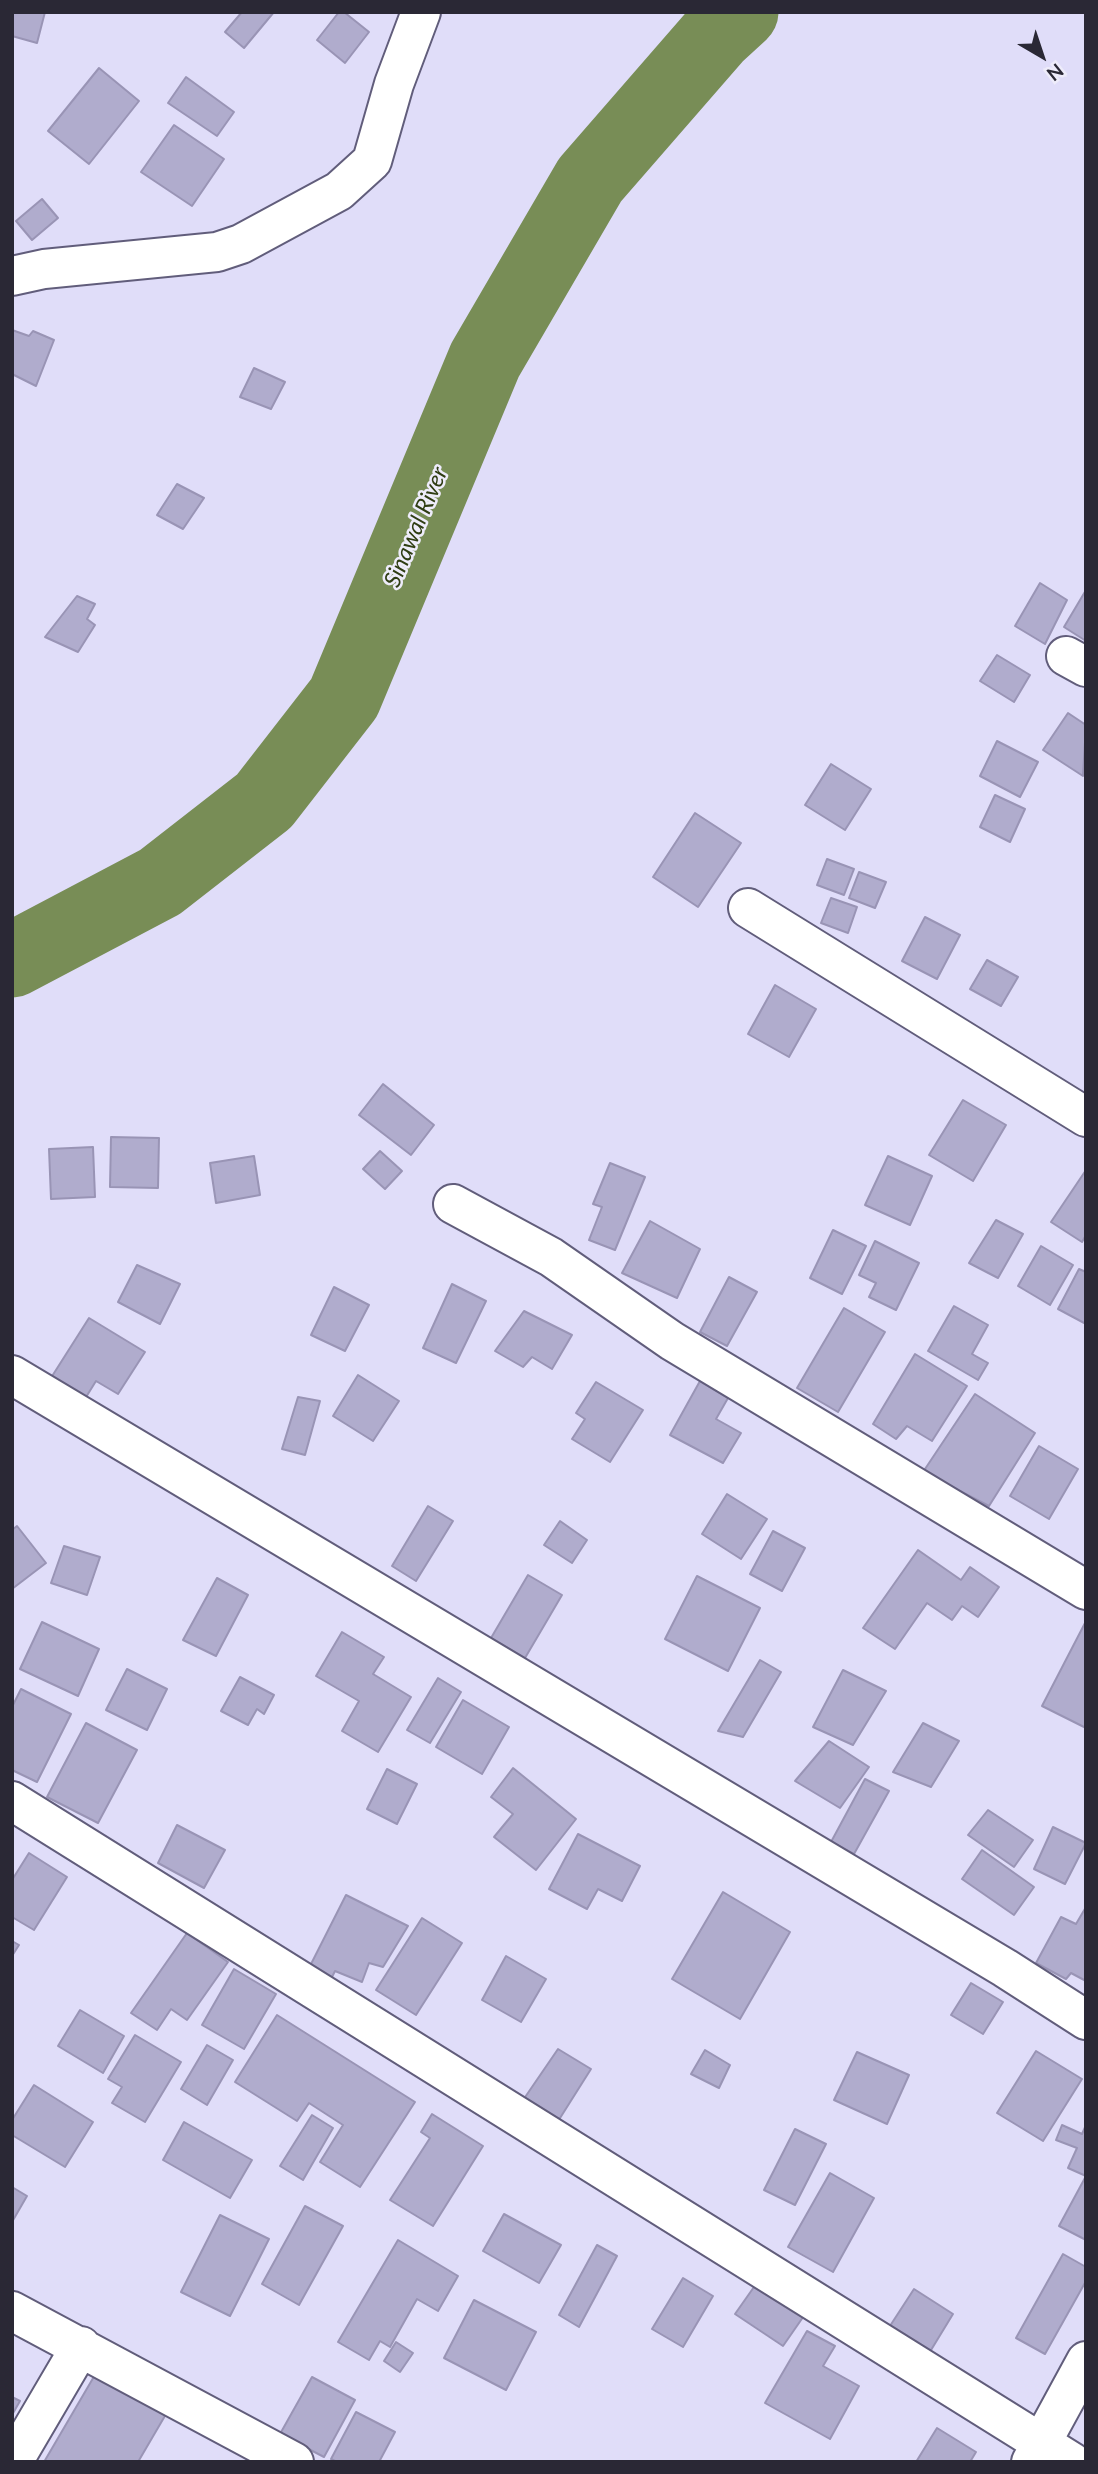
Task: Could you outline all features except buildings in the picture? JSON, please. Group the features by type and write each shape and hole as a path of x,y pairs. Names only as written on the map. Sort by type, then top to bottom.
{"street":[{"path":"12,276 44,270 217,252 242,244 339,191 372,161 394,84 421,12"},
{"path":"748,908 1086,1117"},
{"path":"453,1204 551,1257 672,1341 1086,1590"},
{"path":"12,1375 969,1947 1086,2020"},
{"path":"12,1801 1048,2456 1086,2361"},
{"path":"12,2311 294,2462"},
{"path":"13,2462 81,2346"}],"waterway":[{"name":"Sinawal River","path":"12,960 160,882 264,801 344,698 485,360 590,180 717,34 741,12"}]}
